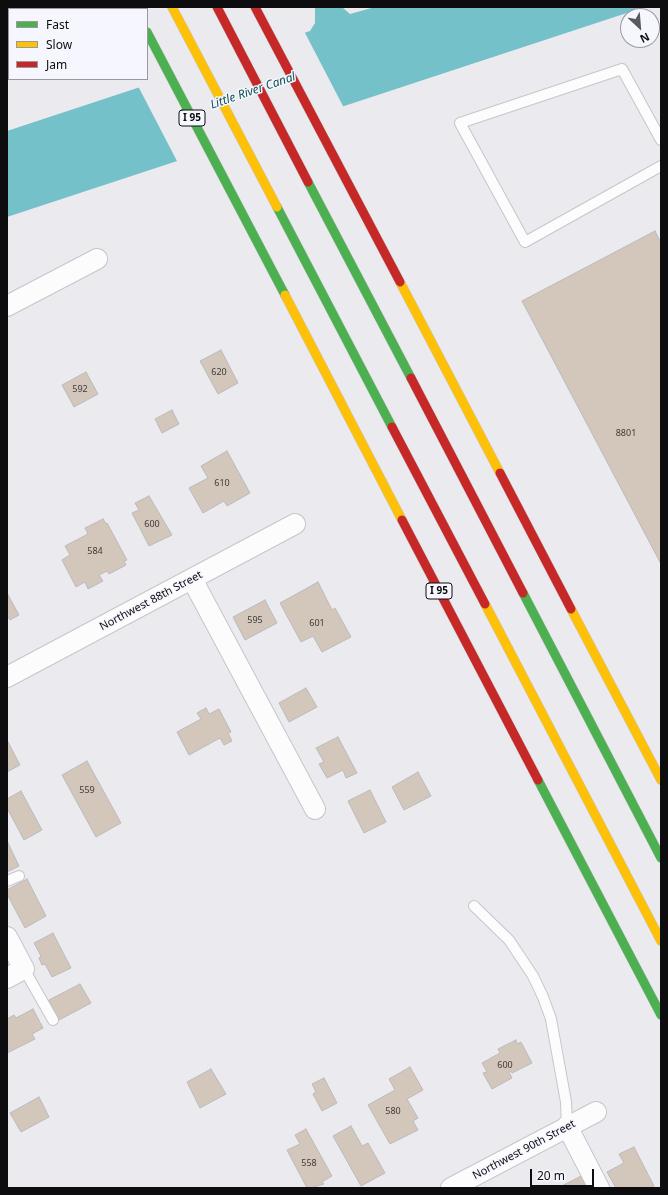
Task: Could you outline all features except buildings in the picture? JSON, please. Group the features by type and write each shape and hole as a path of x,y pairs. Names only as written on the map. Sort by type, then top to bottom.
{"highway":[{"path":"172,7 661,941"},
{"path":"216,7 661,858"},
{"path":"255,7 661,780"},
{"name":"I 95","path":"148,34 661,1014"}],"street":[{"path":"7,306 97,259"},
{"name":"Northwest 88th Street","path":"7,677 295,524"},
{"path":"192,579 314,809"},
{"path":"7,937 24,969 7,978"},
{"name":"Northwest 90th Street","path":"451,1188 596,1112"},
{"path":"568,1126 599,1188"}],"lane":[{"path":"661,140 622,69 460,123 524,242 661,166"},
{"path":"7,881 19,876"},
{"path":"474,906 509,940 533,976 543,997 551,1019 566,1102 568,1126"},
{"path":"24,969 53,1020"}],"water":[{"name":"Little River Canal","path":"315,7 342,7 350,14 375,7 645,7 620,8 620,15 7,217 7,131 310,31 315,23"}],"pier":[{"path":"304,31 344,108 178,163 138,86"}],"traffic: fast":[{"path":"148,34 285,295"},
{"path":"308,182 411,378"},
{"path":"277,207 392,427"},
{"path":"523,593 661,858"},
{"path":"538,780 661,1015"}],"traffic: slow":[{"path":"172,7 277,207"},
{"path":"400,282 500,473"},
{"path":"285,295 402,520"},
{"path":"485,604 661,941"},
{"path":"571,609 661,780"}],"traffic: jam":[{"path":"217,7 308,182"},
{"path":"255,7 400,282"},
{"path":"411,378 523,593"},
{"path":"392,427 485,604"},
{"path":"500,473 571,609"},
{"path":"402,520 538,780"}]}
